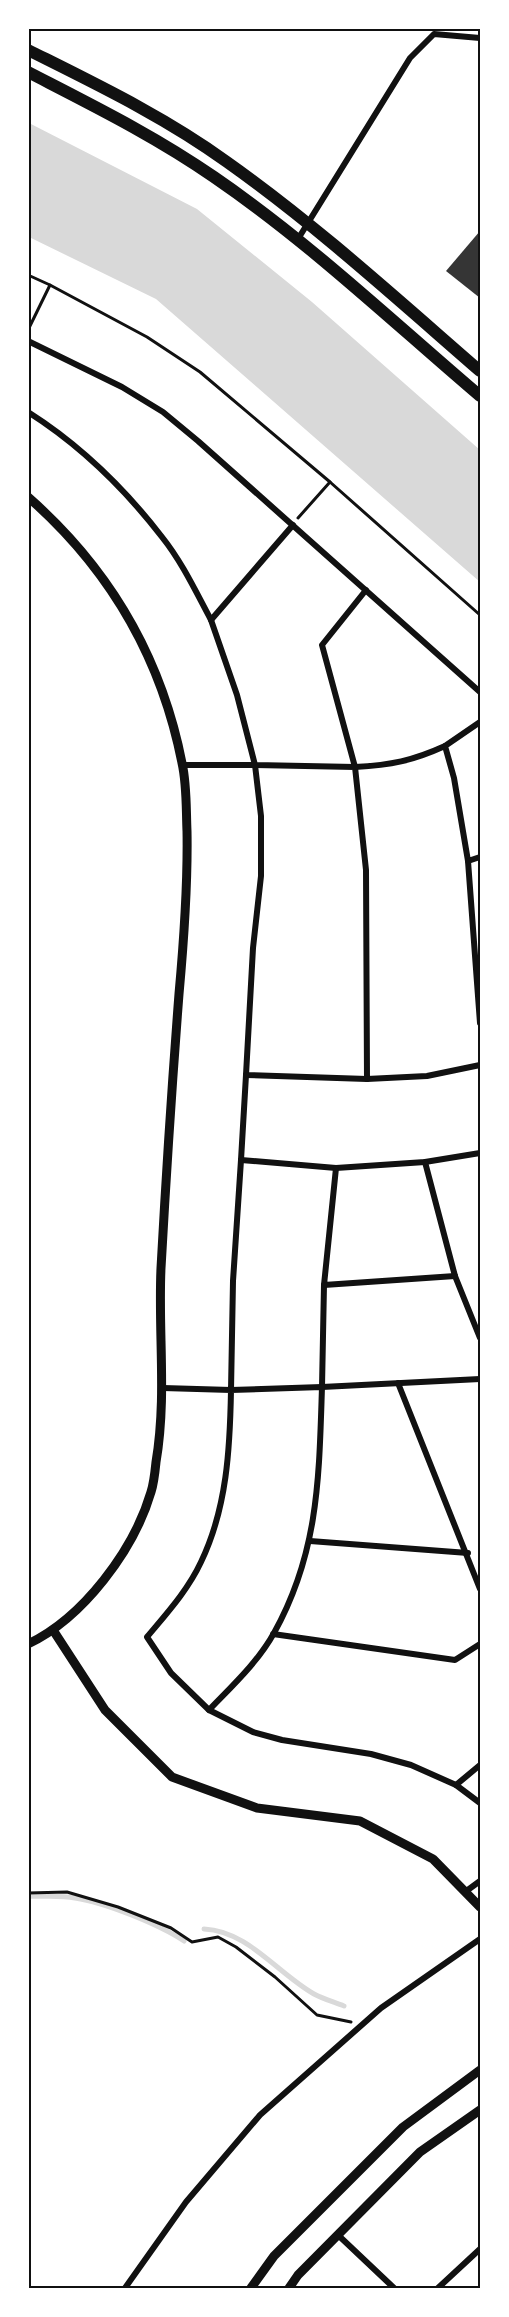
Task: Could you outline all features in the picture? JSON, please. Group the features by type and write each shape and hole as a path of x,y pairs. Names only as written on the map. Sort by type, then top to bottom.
{"main road":[{"path":"28,50 152,113 226,161 309,223 480,371"},
{"path":"28,72 150,136 215,177 297,240 480,396"}],"street":[{"path":"297,240 410,58 434,34 480,38"},
{"path":"28,342 122,387 163,412 480,692"},
{"path":"28,412 86,456 125,493 163,538 191,581 211,620 237,695 255,765 261,816 261,876 251,981 233,1281 230,1440 226,1480 216,1522 201,1562 181,1595 147,1637 171,1673 194,1698 209,1710 253,1732 282,1740 371,1754 411,1765 456,1785 480,1803"},
{"path":"28,497 53,519 90,560 123,609 151,658 169,711 183,765 188,890 161,1272 160,1440 152,1491 135,1536 82,1604 53,1630 28,1644"},
{"path":"211,620 293,525"},
{"path":"366,591 322,645 355,767 366,870 367,1079"},
{"path":"183,765 355,767 392,765 419,758 445,746 480,722"},
{"path":"445,746 454,778 468,861 480,1023"},
{"path":"468,861 480,857"},
{"path":"246,1075 367,1079 427,1076 480,1065"},
{"path":"240,1160 336,1168 425,1162 480,1153"},
{"path":"425,1162 455,1276 480,1338"},
{"path":"209,1710 245,1673 273,1634 296,1587 310,1542 318,1490 324,1285 336,1168"},
{"path":"324,1285 455,1276"},
{"path":"162,1388 231,1390 480,1379"},
{"path":"398,1383 468,1553 480,1589"},
{"path":"310,1542 468,1553"},
{"path":"53,1630 105,1710 172,1777 257,1808 360,1821 433,1859 480,1907"},
{"path":"273,1634 455,1660 480,1644"},
{"path":"456,1785 480,1765"},
{"path":"465,1892 480,1881"},
{"path":"125,2289 186,2202 260,2115 381,2008 480,1939"},
{"path":"251,2289 273,2256 402,2127 480,2070"},
{"path":"289,2289 298,2275 420,2152 480,2110"},
{"path":"338,2235 394,2289"},
{"path":"438,2289 480,2249"}],"path":[{"path":"28,275 147,337 200,372 330,482 480,615"},
{"path":"28,330 50,285"},
{"path":"293,525 330,482"},
{"path":"28,1893 67,1892 118,1907 171,1928 192,1942 218,1936 275,1977 317,2015 362,2024"}],"shaded area":[{"path":"29,123 197,209 312,302 480,450 480,582 156,299 29,237"}],"building":[{"path":"480,231 480,298 446,271"}],"waterway":[{"path":"28,1896 69,1897 101,1904 147,1921 184,1941"},
{"path":"204,1929 235,1937 262,1954 314,1994 344,2006"}]}
